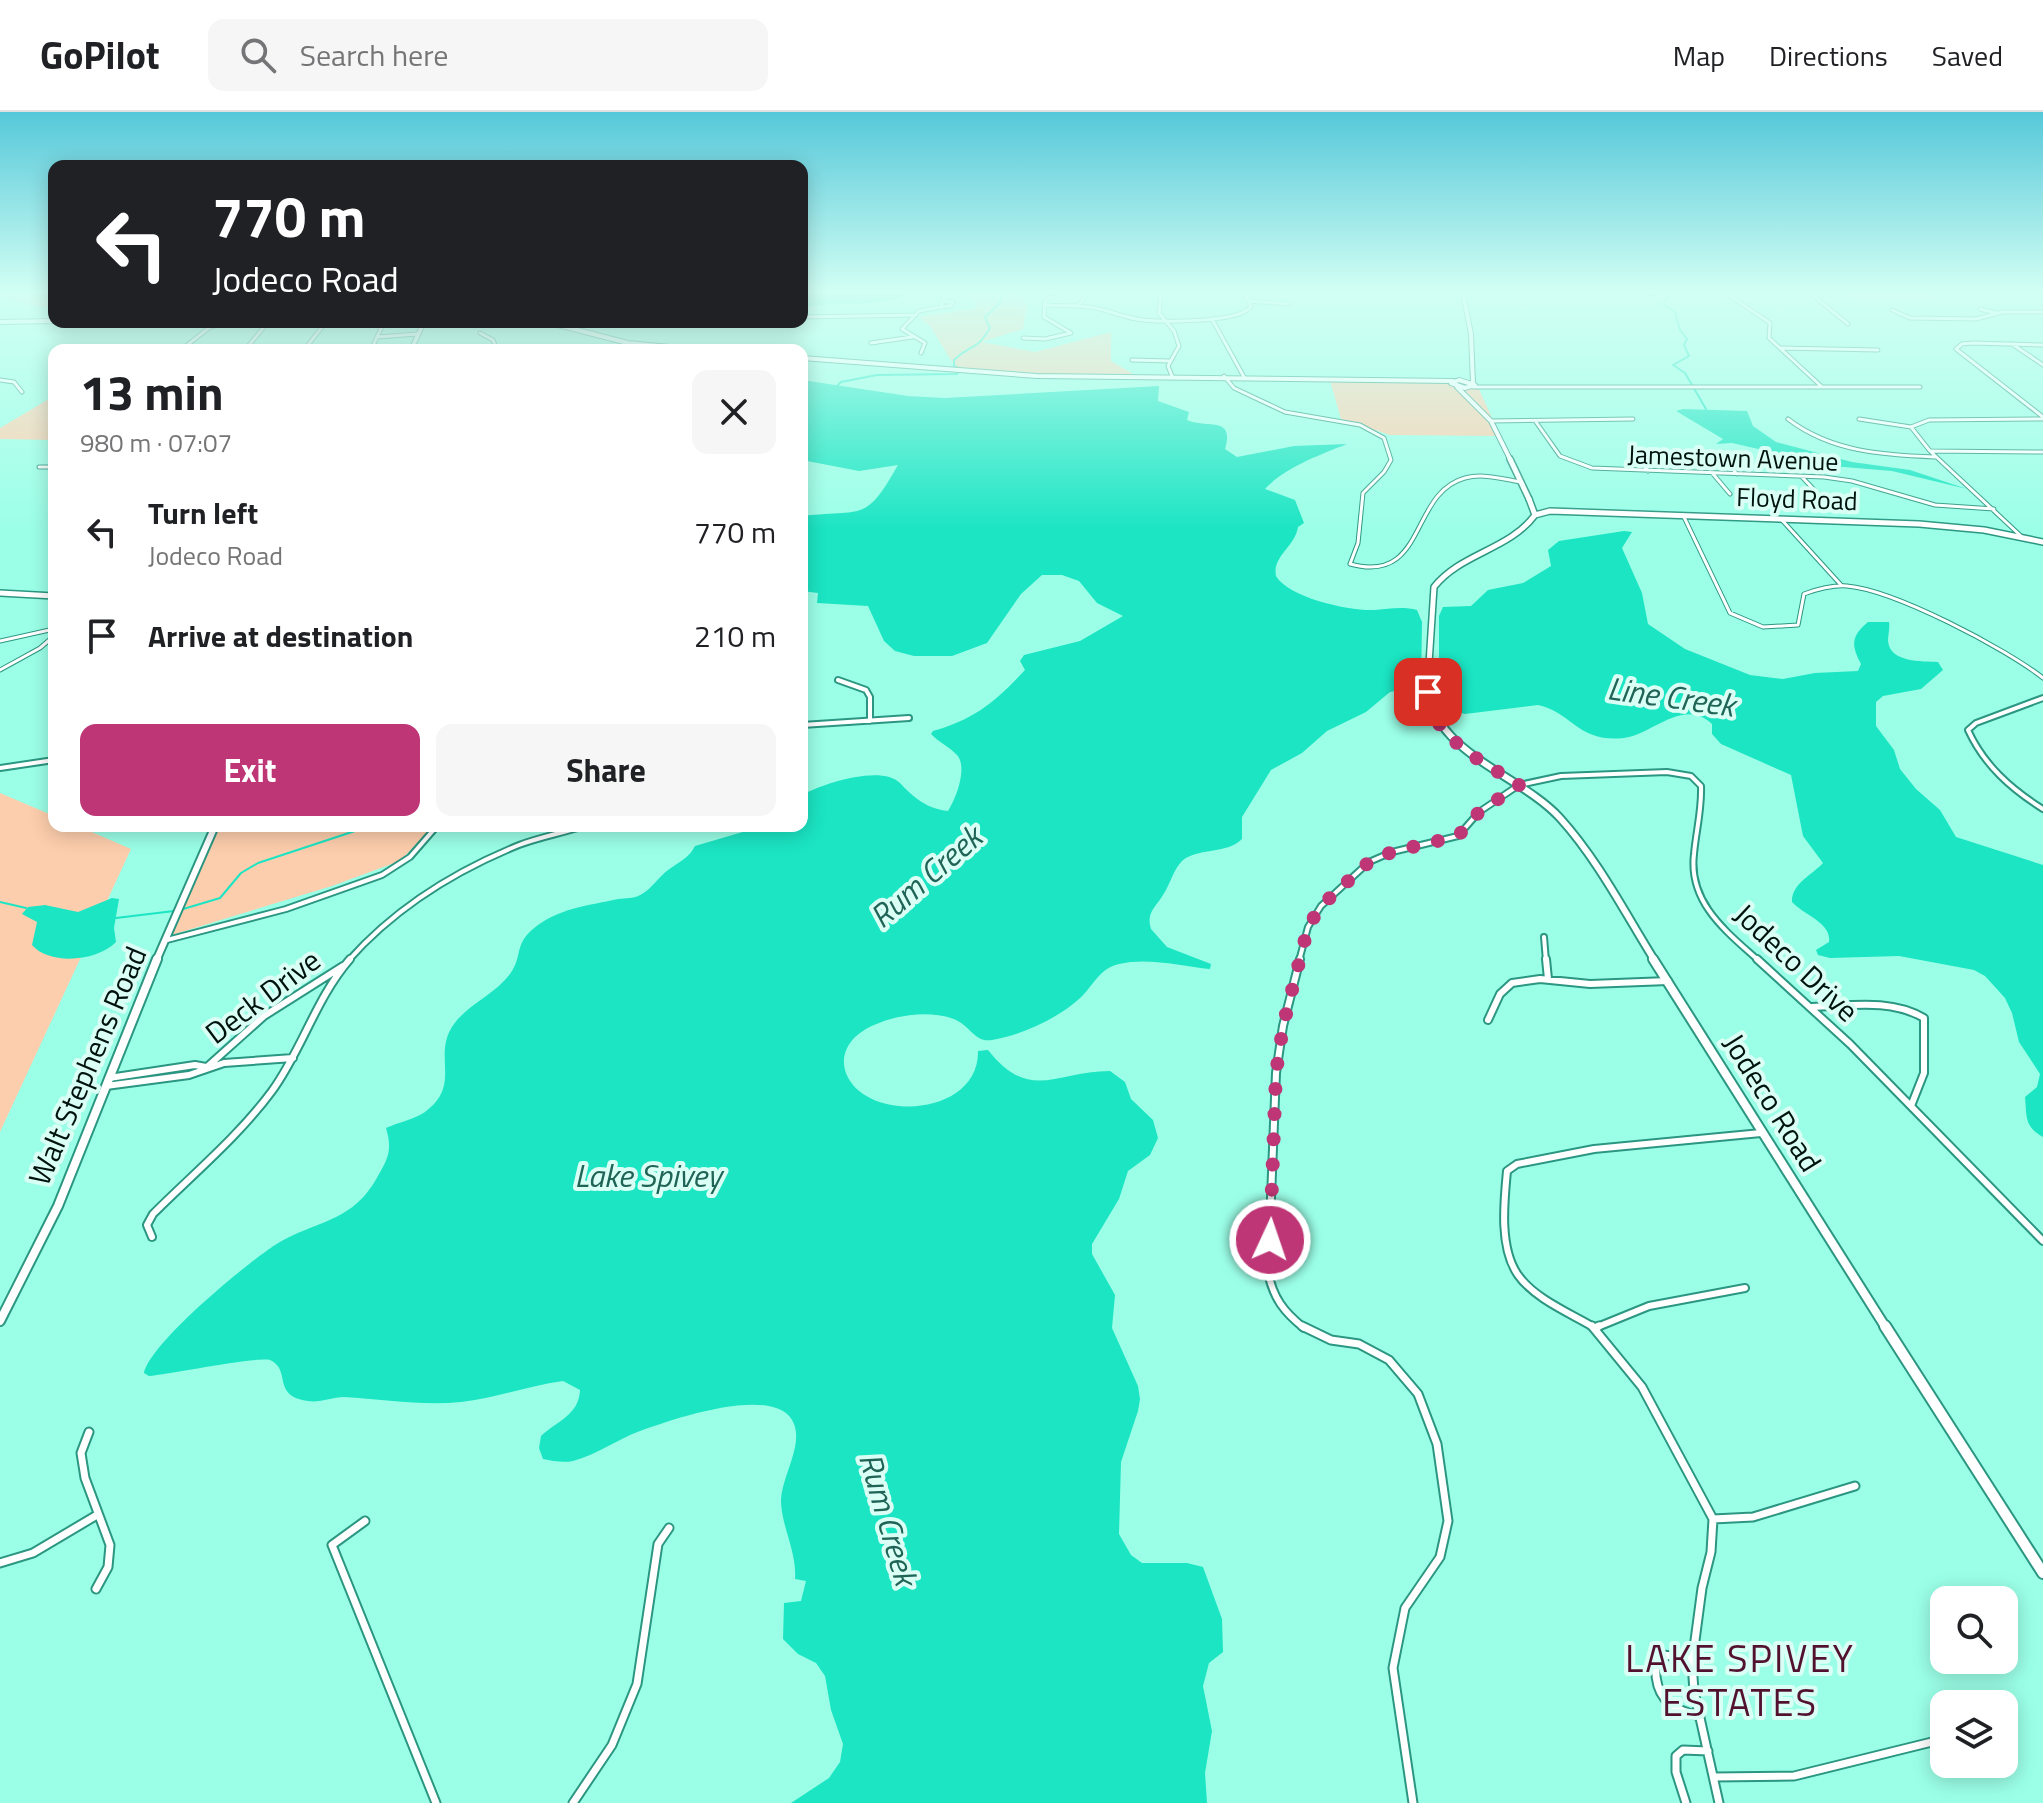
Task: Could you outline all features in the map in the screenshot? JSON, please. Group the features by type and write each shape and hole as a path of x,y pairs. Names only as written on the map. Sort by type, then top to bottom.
{"main road":[{"path":"1454,384 1469,372"},
{"path":"1471,372 1473,385 1468,392 1478,408"},
{"path":"1461,380 1473,385"},
{"path":"1454,384 1473,385"},
{"path":"1454,384 1491,421 1529,499"}],"street":[{"path":"981,372 1021,375 1414,378 1454,384"},
{"path":"1170,372 1172,376"},
{"path":"1241,372 1244,377"},
{"path":"1806,372 1822,387"},
{"path":"1985,372 2043,418"},
{"path":"1224,376 1234,388 1285,412 1360,425 1384,438 1391,460 1384,472 1363,493 1359,509 1358,543 1350,564 1362,570 1377,572 1398,559 1456,479 1478,476 1521,482"},
{"path":"0,380 14,382 22,392"},
{"path":"1473,385 1920,387"},
{"path":"1859,419 1911,427 1929,420 2043,418"},
{"path":"1491,421 1633,419"},
{"path":"1788,419 1802,431 1832,442 1904,455 1936,457"},
{"name":"Jamestown Avenue","path":"1536,422 1556,452 1567,460 1602,470 1801,476 1852,481 1935,505 1994,509"},
{"path":"1911,427 1936,457 2022,537"},
{"path":"1930,451 2043,452"},
{"path":"1634,452 1648,472"},
{"path":"1722,457 1738,474"},
{"path":"39,467 48,467"},
{"path":"1712,473 1730,494"},
{"path":"1801,476 1820,496"},
{"path":"1529,499 1534,511"},
{"name":"Floyd Road","path":"1534,511 1683,514 1959,527 2043,542"},
{"name":"Jodeco Road","path":"1534,511 1521,533 1456,564 1439,579 1431,599 1428,688 1437,721 1452,738 1559,817 1587,852 1761,1133 2043,1573"},
{"path":"1683,514 1725,606 1739,619 1763,627 1798,625 1804,594 1820,588 1842,586 1889,597 2026,664 2043,678"},
{"path":"1781,518 1842,586"},
{"path":"0,593 48,596"},
{"path":"0,641 48,630"},
{"path":"0,670 48,641"},
{"path":"838,680 866,690 871,702 870,721"},
{"path":"2043,698 1976,723 1968,730 1983,755 2008,783 2043,809"},
{"path":"808,725 909,718"},
{"path":"0,768 48,761"},
{"name":"Jodeco Drive","path":"1519,785 1561,776 1667,772 1697,779 1703,799 1692,849 1693,878 1703,903 1715,921 1811,1007 2043,1241"},
{"path":"1413,1803 1393,1668 1405,1608 1440,1557 1448,1521 1445,1487 1430,1421 1409,1381 1389,1360 1359,1344 1331,1340 1307,1330 1286,1313 1272,1292 1268,1272 1276,1073 1283,1026 1308,927 1321,906 1369,862 1392,852 1458,836 1479,812 1519,785"},
{"name":"Walt Stephens Road","path":"0,1321 21,1284 137,1004 212,832"},
{"path":"167,940 286,909 382,875 410,857 432,832"},
{"path":"152,1237 147,1225 153,1214 246,1122 280,1080 346,964 423,895 520,845 564,832"},
{"path":"1544,937 1548,979"},
{"name":"Deck Drive","path":"207,1068 264,1016 346,964"},
{"path":"1488,1020 1500,994 1512,983 1548,979 1590,984 1668,981"},
{"path":"1811,1007 1895,1006 1912,1009 1924,1018 1924,1073 1911,1106"},
{"path":"107,1082 189,1075 207,1068 293,1058"},
{"path":"1719,1803 1694,1691 1692,1658 1702,1588 1711,1552 1713,1519 1642,1387 1595,1328 1540,1295 1518,1275 1508,1253 1504,1199 1507,1171 1517,1164 1594,1149 1761,1133"},
{"path":"1595,1328 1623,1313 1702,1294 1745,1288"},
{"path":"89,1432 81,1453 97,1515 110,1545 108,1567 96,1589"},
{"path":"1713,1519 1753,1517 1855,1486"},
{"path":"0,1563 33,1553 97,1515"},
{"path":"365,1521 332,1545 436,1803"},
{"path":"573,1803 612,1745 637,1684 658,1544 669,1528"},
{"path":"1692,1658 1662,1655 1656,1660 1655,1675 1660,1695 1670,1709 1700,1716"},
{"path":"1714,1777 1794,1776 1930,1742"},
{"path":"1686,1803 1676,1772 1676,1756 1683,1750 1708,1751"}],"shaded area":[{"path":"986,372 1130,372 1135,375"},
{"path":"1329,377 1475,380 1500,436 1390,435 1341,419"},
{"path":"48,400 48,440 0,439 0,428"},
{"path":"0,793 48,813 48,832 92,832 131,849 0,1132"},
{"path":"210,832 428,832 400,861 332,886 165,937"}],"water":[{"name":"Lake Spivey","path":"808,381 908,396 945,398 1159,386 1158,401 1189,412 1187,420 1223,427 1227,438 1225,449 1237,457 1294,446 1347,444 1293,468 1265,489 1295,500 1304,523 1298,527 1293,540 1280,557 1276,576 1293,591 1335,605 1363,610 1417,610 1422,622 1421,684 1439,684 1439,616 1443,607 1471,606 1488,590 1523,583 1551,566 1548,550 1559,541 1632,532 1622,548 1642,593 1648,624 1685,649 1750,675 1783,679 1815,673 1858,671 1861,664 1854,641 1858,632 1868,622 1889,622 1888,641 1894,653 1916,661 1938,662 1943,670 1921,689 1883,696 1876,702 1876,726 1894,750 1900,769 1916,789 1940,810 1956,837 2043,865 2043,1137 2029,1125 2025,1097 2037,1087 2040,1074 2019,1042 2005,998 1985,976 1974,970 1899,956 1830,958 1818,955 1816,950 1829,942 1829,935 1822,924 1792,902 1798,885 1823,863 1803,836 1791,775 1721,744 1712,734 1712,724 1690,714 1635,735 1609,738 1586,732 1560,714 1538,705 1465,714 1456,710 1441,694 1420,689 1390,692 1366,712 1327,731 1302,753 1271,770 1242,817 1242,839 1228,847 1196,854 1179,865 1150,915 1151,929 1167,947 1211,964 1210,969 1153,962 1112,966 1060,1013 1003,1038 981,1039 961,1023 947,1017 918,1014 879,1023 861,1032 849,1044 844,1057 845,1070 851,1083 879,1102 913,1106 940,1101 963,1087 976,1065 978,1051 988,1050 1017,1076 1031,1080 1110,1071 1125,1082 1131,1099 1153,1120 1158,1138 1150,1155 1128,1171 1119,1199 1092,1244 1092,1254 1115,1295 1112,1328 1138,1386 1140,1399 1121,1462 1119,1534 1131,1555 1142,1563 1187,1563 1203,1567 1222,1619 1223,1652 1209,1663 1203,1686 1212,1731 1205,1773 1207,1803 791,1803 829,1778 840,1762 843,1744 831,1710 825,1676 816,1663 798,1654 783,1639 784,1603 801,1601 806,1581 795,1579 794,1559 782,1512 782,1492 796,1442 794,1424 784,1412 767,1406 746,1405 698,1413 640,1431 582,1458 562,1462 543,1459 539,1448 541,1436 566,1417 579,1399 580,1390 563,1381 461,1402 417,1403 344,1397 312,1401 290,1394 280,1370 270,1360 149,1376 144,1373 150,1359 181,1324 243,1269 275,1245 346,1212 358,1203 387,1157 389,1141 386,1128 420,1115 436,1101 445,1080 445,1047 454,1024 506,979 515,965 521,945 533,929 552,916 573,909 639,896 687,857 695,846 743,832 808,832 808,792 837,781 880,775 900,783 921,802 948,811 960,783 960,760 931,734 933,731 973,715 994,700 1025,670 1020,661 1024,655 1080,641 1123,616 1097,603 1079,581 1062,575 1042,575 1021,594 987,643 952,656 914,656 895,651 884,641 868,606 817,603 818,593 808,592 808,516 851,512 870,505 898,465 859,471 808,461"},
{"path":"1676,411 1747,411 1753,426 1776,442 1852,462 1910,470 1967,489 1892,471 1832,466 1732,443 1716,444 1723,439"},
{"path":"112,898 119,899 114,928 116,942 108,948 86,957 62,958 40,952 32,945 37,922 22,914 28,907 45,905 78,912"}],"waterway":[{"name":"Rum Creek","path":"837,386 841,382 877,375 958,372"},
{"path":"1683,372 1706,409"},
{"path":"180,910 220,898 241,873 258,863 352,832"},
{"path":"0,902 26,908"},
{"path":"116,918 174,911"}],"district":[{"name":"LAKE SPIVEY ESTATES","path":"1740,1681"}],"route":[{"path":"1270,1240 1276,1073 1283,1026 1308,927 1321,906 1369,862 1392,852 1458,836 1479,812 1519,785 1452,738 1437,721 1428,692"}],"water label":[{"name":"Line Creek","path":"1671,697"}]}
